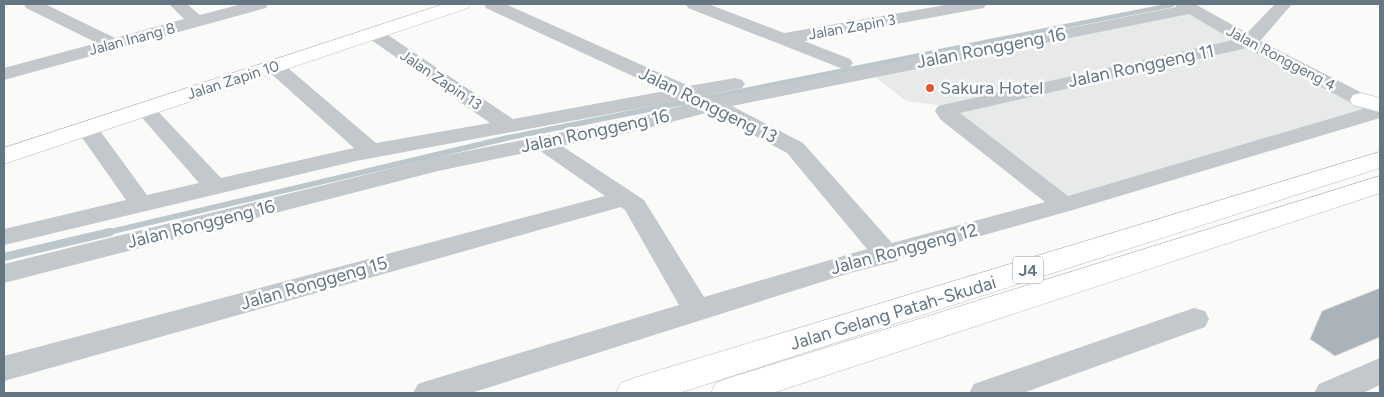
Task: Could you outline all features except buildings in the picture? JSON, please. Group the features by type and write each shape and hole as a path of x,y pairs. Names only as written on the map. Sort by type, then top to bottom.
{"main road":[{"name":"Jalan Zapin 10","path":"4,156 462,4"},
{"name":"Jalan Gelang Patah-Skudai","path":"634,393 1377,165"},
{"name":"Jalan Gelang Patah-Skudai","path":"729,393 1377,165"}],"street":[{"path":"32,4 114,44"},
{"path":"177,4 196,22"},
{"name":"Jalan Inang 8","path":"4,74 260,4"},
{"name":"Jalan Ronggeng 13","path":"492,4 713,105 795,148 887,255"},
{"path":"694,4 843,63"},
{"name":"Jalan Zapin 3","path":"784,39 978,4"},
{"name":"Jalan Ronggeng 16","path":"4,237 371,151 843,63 1140,4"},
{"path":"1248,42 1284,4"},
{"name":"Jalan Ronggeng 16","path":"4,273 437,164 1186,6"},
{"name":"Jalan Ronggeng 4","path":"1186,6 1248,42 1375,107"},
{"path":"883,7 910,16"},
{"name":"Jalan Zapin 13","path":"373,33 509,126"},
{"name":"Jalan Ronggeng 11","path":"1064,205 946,111 1248,42"},
{"path":"274,66 371,151"},
{"name":"Jalan Ronggeng 12","path":"430,393 840,266 887,255 1064,205 1375,107"},
{"path":"145,110 215,187"},
{"path":"87,129 141,204"},
{"path":"543,143 635,205 697,310"},
{"name":"Jalan Ronggeng 15","path":"4,369 625,198"},
{"path":"986,393 1194,319"},
{"path":"1331,393 1380,371"}],"shaded area":[{"path":"1190,11 1371,109 1064,199 945,106 906,101 873,75"}],"waterway":[{"path":"705,98 1172,5 1170,4"},
{"path":"679,103 695,100"},
{"path":"105,233 507,138 685,102"},
{"path":"4,257 110,232"}],"place":[{"name":"Sakura Hotel","path":"930,88"}]}
